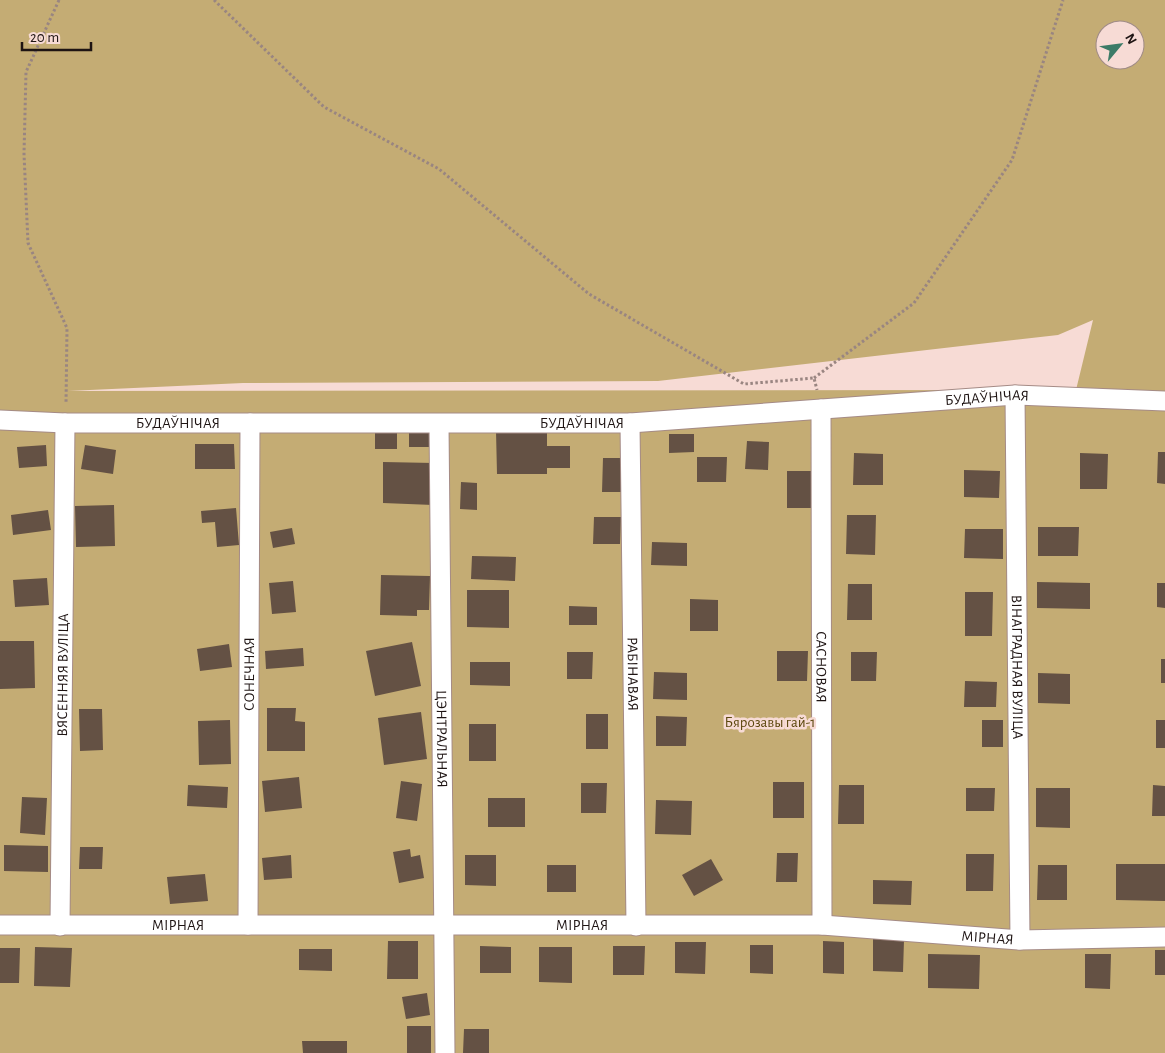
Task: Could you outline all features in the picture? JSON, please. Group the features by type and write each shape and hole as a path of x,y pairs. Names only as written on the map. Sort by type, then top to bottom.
{"street":[{"name":"БУДАЎНІЧАЯ","path":"0,420 65,423 630,423 1015,395 1165,401"},
{"name":"ВІНАГРАДНАЯ ВУЛІЦА","path":"1015,395 1020,940"},
{"name":"САСНОВАЯ","path":"821,409 822,926"},
{"name":"ВЯСЕННЯЯ ВУЛІЦА","path":"60,926 65,423"},
{"name":"СОНЕЧНАЯ","path":"248,925 250,423"},
{"name":"РАБІНАВАЯ","path":"630,423 636,926"},
{"name":"ЦЭНТРАЛЬНАЯ","path":"439,424 445,1053"},
{"name":"МІРНАЯ","path":"0,925 822,926 1020,940 1165,937"}],"path":[{"path":"58,0 26,72 24,154 28,243 67,328 65,423"},
{"path":"214,0 324,107 439,168 589,294 744,384 814,378 914,303 1012,160 1063,0"},
{"path":"814,378 821,409"}],"green space":[{"name":"Бярозавы гай-1","path":"0,0 1165,0 1165,1053 0,1053","holes":["1093,320 1076,390 68,391 243,383 658,381 1058,335"]}],"building":[{"path":"409,429 433,429 433,447 409,447"},
{"path":"397,430 397,449 375,449 375,431"},
{"path":"547,430 547,446 570,446 570,468 547,468 547,474 497,474 496,431"},
{"path":"669,434 694,434 694,452 669,453"},
{"path":"747,441 769,442 768,470 745,469"},
{"path":"195,444 234,444 235,469 195,469"},
{"path":"46,445 47,466 19,468 17,447"},
{"path":"85,445 116,450 113,474 81,469"},
{"path":"1158,452 1165,452 1165,484 1157,483"},
{"path":"854,453 883,454 883,485 853,485"},
{"path":"1080,453 1108,454 1107,489 1080,489"},
{"path":"697,457 727,457 726,482 697,482"},
{"path":"603,458 626,458 626,492 602,492"},
{"path":"383,462 434,463 433,505 383,503"},
{"path":"964,470 1000,471 999,498 964,497"},
{"path":"787,471 815,471 815,508 787,508"},
{"path":"461,482 477,483 477,510 460,509"},
{"path":"114,505 115,546 76,547 75,506"},
{"path":"236,508 239,545 217,547 215,522 202,523 201,511"},
{"path":"48,510 51,530 13,535 11,515"},
{"path":"847,515 876,515 875,555 846,554"},
{"path":"594,517 621,517 620,544 593,544"},
{"path":"1038,527 1079,527 1078,556 1038,556"},
{"path":"292,528 295,544 273,548 270,532"},
{"path":"965,529 1003,529 1003,559 964,558"},
{"path":"652,542 687,543 687,566 651,565"},
{"path":"472,556 516,557 515,581 471,579"},
{"path":"381,575 430,576 429,610 417,610 417,616 380,615"},
{"path":"47,578 49,605 15,607 13,580"},
{"path":"293,581 296,612 272,614 269,583"},
{"path":"1037,582 1090,583 1090,609 1037,608"},
{"path":"1157,583 1165,583 1165,608 1157,607"},
{"path":"848,584 872,584 872,620 847,620"},
{"path":"467,590 509,590 509,628 467,627"},
{"path":"965,592 993,592 992,636 965,636"},
{"path":"690,599 718,600 718,631 690,631"},
{"path":"569,606 597,607 597,625 569,625"},
{"path":"0,641 34,641 35,688 0,689"},
{"path":"412,642 421,686 375,696 366,651"},
{"path":"229,644 232,667 200,671 197,649"},
{"path":"303,648 304,666 266,669 265,651"},
{"path":"777,651 808,651 807,681 777,681"},
{"path":"567,652 593,652 592,679 567,679"},
{"path":"851,652 877,652 876,681 851,681"},
{"path":"1161,659 1165,659 1165,683 1161,683"},
{"path":"470,662 510,662 510,686 470,685"},
{"path":"654,672 687,673 687,700 653,699"},
{"path":"1038,673 1070,674 1070,704 1038,703"},
{"path":"965,681 997,682 996,707 964,707"},
{"path":"267,708 296,708 295,721 305,722 305,751 267,751"},
{"path":"79,709 102,709 103,750 80,751"},
{"path":"421,712 427,759 384,765 378,718"},
{"path":"586,714 608,714 608,749 586,749"},
{"path":"656,716 687,717 686,746 656,746"},
{"path":"230,720 231,764 199,765 198,721"},
{"path":"982,720 1003,720 1003,747 982,747"},
{"path":"1156,720 1165,720 1165,748 1156,748"},
{"path":"469,724 496,724 496,761 469,761"},
{"path":"299,777 302,808 265,812 262,781"},
{"path":"401,781 422,784 417,821 396,818"},
{"path":"773,782 804,782 804,818 773,818"},
{"path":"581,783 607,783 606,813 581,813"},
{"path":"188,785 228,787 227,808 187,806"},
{"path":"839,785 864,785 864,824 838,824"},
{"path":"1153,785 1165,786 1165,816 1152,816"},
{"path":"966,788 995,788 994,811 966,811"},
{"path":"1036,788 1070,788 1070,828 1036,827"},
{"path":"22,797 47,798 45,835 20,833"},
{"path":"488,798 525,798 525,827 488,827"},
{"path":"656,800 692,801 691,835 655,834"},
{"path":"4,845 48,846 48,872 4,871"},
{"path":"80,847 103,847 102,869 79,869"},
{"path":"410,849 411,857 420,855 424,878 399,883 393,852"},
{"path":"777,853 798,853 797,882 776,882"},
{"path":"966,854 994,854 993,891 966,891"},
{"path":"291,855 292,878 264,880 262,858"},
{"path":"465,855 496,855 496,886 465,885"},
{"path":"711,859 723,880 694,896 682,875"},
{"path":"1116,864 1165,864 1165,901 1116,900"},
{"path":"547,865 576,865 576,892 547,892"},
{"path":"1038,865 1067,865 1067,900 1037,900"},
{"path":"205,874 208,901 170,904 167,877"},
{"path":"873,880 912,881 911,905 873,904"},
{"path":"873,939 904,940 903,972 873,971"},
{"path":"388,941 418,941 418,979 387,979"},
{"path":"823,941 844,942 844,974 823,973"},
{"path":"675,942 706,942 705,974 675,973"},
{"path":"750,945 773,945 773,974 750,973"},
{"path":"480,946 511,947 511,973 480,973"},
{"path":"613,946 645,946 644,975 613,975"},
{"path":"35,947 72,948 70,987 34,986"},
{"path":"539,947 572,947 572,983 539,982"},
{"path":"0,948 20,948 19,983 0,983"},
{"path":"299,949 332,949 332,971 299,970"},
{"path":"1155,950 1165,950 1165,975 1155,975"},
{"path":"928,954 980,955 979,989 928,988"},
{"path":"1085,954 1111,954 1110,989 1085,988"},
{"path":"427,993 430,1015 406,1019 402,997"},
{"path":"407,1026 431,1026 431,1053 407,1053"},
{"path":"464,1029 489,1029 489,1053 463,1053"},
{"path":"302,1041 347,1041 347,1053 303,1053"}]}
